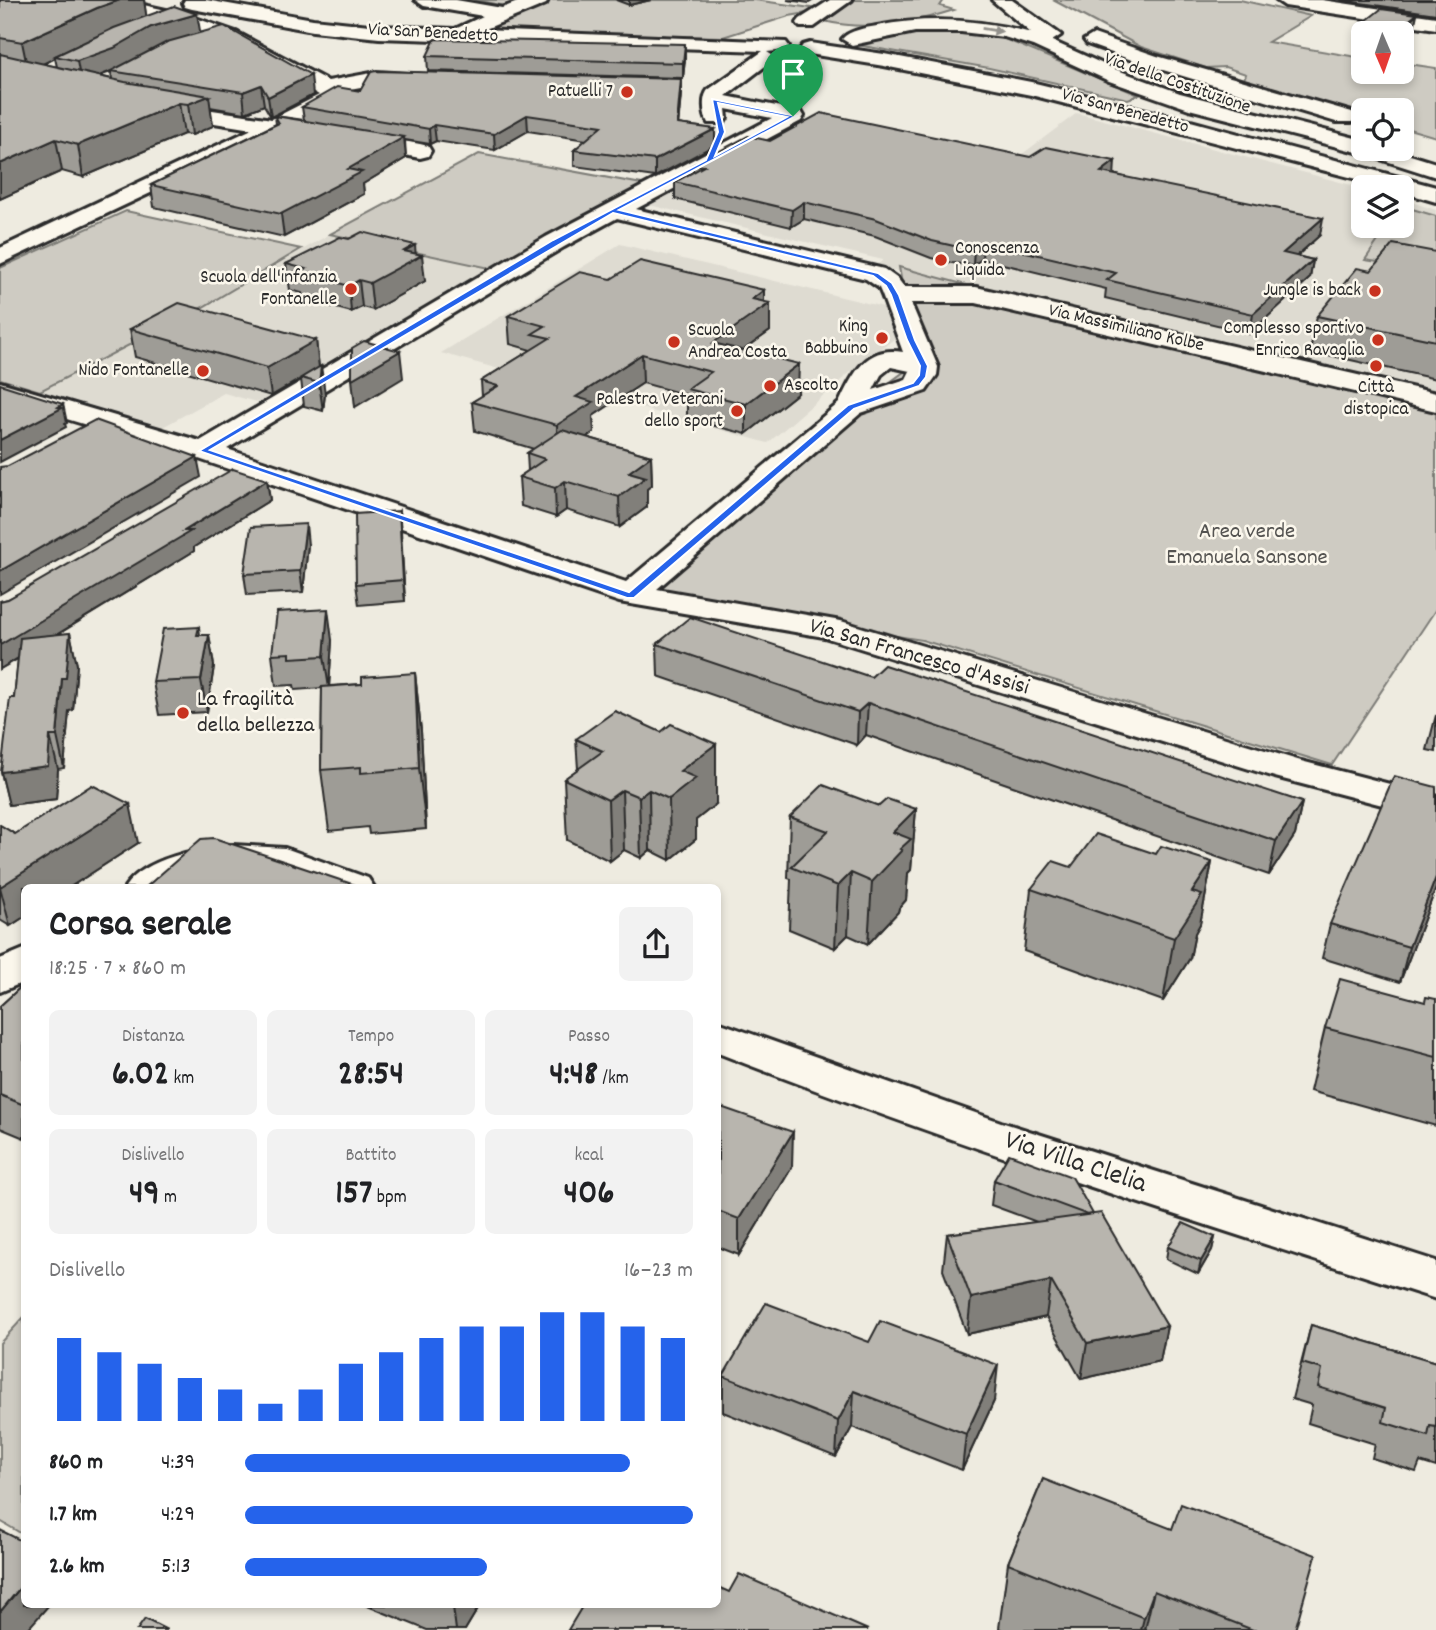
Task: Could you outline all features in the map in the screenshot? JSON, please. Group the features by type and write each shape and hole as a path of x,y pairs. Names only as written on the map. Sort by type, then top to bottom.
{"main road":[{"path":"0,257 276,126 329,98 330,93 325,88 176,9 96,0"},
{"path":"264,0 283,4 294,0"},
{"path":"424,0 503,14"},
{"path":"452,37 539,0"},
{"name":"Via San Benedetto","path":"807,23 843,0"},
{"name":"Via della Costituzione","path":"1001,0 1031,25 1135,73 1351,143"},
{"name":"Via della Costituzione","path":"1028,0 1035,8 1114,51 1202,84 1351,128"},
{"path":"1285,0 1436,23"},
{"path":"146,30 176,9"},
{"name":"Via San Benedetto","path":"176,9 452,37 770,45 885,60 1042,90 1392,181 1436,195"},
{"path":"845,37 921,24 956,16 972,9"},
{"name":"Via San Benedetto","path":"770,45 782,25 807,23 845,37"},
{"path":"845,37 932,26 1008,32 1034,40 1086,64 1171,97 1351,144"},
{"path":"1079,33 1150,60 1351,119"},
{"path":"189,47 229,36"},
{"name":"Via San Benedetto","path":"810,50 845,37"},
{"name":"Via San Benedetto","path":"845,37 848,49 984,73 1102,99 1436,189"},
{"path":"702,92 715,94 770,45"},
{"path":"325,88 377,78 444,80"},
{"path":"702,92 819,122"},
{"path":"702,92 722,132 709,162"},
{"path":"144,106 420,151"},
{"path":"203,451 612,210 709,162 793,116"},
{"path":"1414,147 1436,153"},
{"name":"Via della Costituzione","path":"1408,161 1436,170"},
{"path":"612,210 875,274 889,284 895,295 911,340 924,366 923,375 916,384 851,407 631,596"},
{"name":"Via Massimiliano Kolbe","path":"895,295 976,295 1436,402"},
{"path":"851,407 871,367 911,340"},
{"path":"880,361 910,361 924,366"},
{"name":"Via San Francesco d'Assisi","path":"0,390 203,451 631,596 829,628 1288,769 1436,808"},
{"path":"68,440 102,422"},
{"path":"210,488 248,466"},
{"path":"151,884 195,861 233,857 285,860 346,884"},
{"path":"0,978 21,965"},
{"name":"Via Villa Clelia","path":"721,1038 853,1090 1146,1188 1436,1280"}],"shaded area":[{"path":"1077,113 1351,185 1351,238 1414,238 1414,203 1436,210 1436,390 1252,349 1245,354 876,266 883,260 645,204 741,151 1017,158"},
{"path":"330,234 499,270 267,405 224,393 161,428 40,391 203,307"},
{"name":"Scuola Andrea Costa","path":"620,244 896,310 903,332 847,375 768,443 441,353"}],"green space":[{"path":"475,0 755,0 825,10 789,16 723,37 464,32 515,8"},
{"path":"853,0 944,0 940,6 954,10 922,19 873,26 824,21"},
{"path":"1053,0 1240,0 1311,16 1268,42 1351,56 1351,84 1414,84 1414,65 1436,68 1436,137 1414,131 1414,98 1351,98 1351,112 1243,81 1246,74 1225,67 1206,68 1141,47"},
{"path":"952,31 1000,37 1139,95 1128,99 989,68 857,45 891,34"},
{"path":"479,154 658,187 499,270 330,234"},
{"path":"1414,210 1436,216 1436,271 1365,260 1380,238 1414,238"},
{"path":"126,211 301,249 203,307 40,391 0,379 0,268"},
{"name":"Area verde Emanuela Sansone","path":"899,267 1116,325 1436,399 1436,609 1332,765 922,640 692,604 650,585 788,457 916,363"},
{"path":"21,1320 21,1533 0,1521 0,1343"}],"building":[{"path":"0,0 120,0 22,42 0,38"},
{"path":"174,6 197,14 151,27 114,48 77,61 55,56 114,28"},
{"path":"1381,9 1417,14 1408,21 1366,21"},
{"path":"224,26 311,75 268,97 261,85 243,92 111,71 167,42"},
{"path":"435,39 685,44 683,63 427,56"},
{"path":"0,54 125,82 209,96 188,104 179,103 78,145 56,139 0,164"},
{"path":"371,72 681,79 677,124 715,129 655,160 574,150 602,126 527,115 494,134 434,125 429,129 302,107 337,87 360,91"},
{"path":"821,113 1030,157 1046,147 1115,161 1101,172 1323,218 1283,253 1313,260 1253,314 1107,280 1116,273 983,242 974,248 954,246 932,241 876,219 804,202 792,210 675,182 704,166 693,165 748,136 770,141"},
{"path":"275,116 404,137 348,169 362,172 281,214 151,185 279,123"},
{"path":"362,232 415,245 404,251 422,255 370,283 359,280 349,286 300,272 306,269 286,264 340,237 349,239"},
{"path":"1393,244 1436,252 1436,341 1317,316 1357,268 1371,271"},
{"path":"640,261 764,290 752,299 770,303 713,343 799,364 746,404 687,389 711,372 642,354 576,397 593,402 557,425 472,402 498,386 481,381 550,338 532,334 545,326 508,316 580,272 611,279"},
{"path":"179,303 316,340 267,368 130,329"},
{"path":"364,341 400,351 352,379 352,348"},
{"path":"321,366 319,383 301,378"},
{"path":"0,384 63,404 58,407 62,408 0,440"},
{"path":"95,420 197,457 0,571 0,467 8,466"},
{"path":"562,430 651,456 629,472 646,477 619,497 565,481 555,488 519,477 545,459 527,453"},
{"path":"233,469 267,480 184,531 191,531 0,645 0,601 8,599"},
{"path":"399,511 403,580 356,584 355,514"},
{"path":"306,524 300,571 244,574 251,527"},
{"path":"328,609 324,656 290,658 290,653 272,654 277,612"},
{"path":"690,617 871,677 884,665 1302,802 1276,841 868,703 858,712 657,644"},
{"path":"199,627 197,635 209,635 201,680 153,682 163,629"},
{"path":"70,633 66,678 62,678 57,736 50,736 48,766 1,772 10,698 14,698 20,638"},
{"path":"415,673 419,768 361,773 361,767 321,770 322,687 362,684 362,677"},
{"path":"615,711 661,732 671,724 716,744 680,771 696,778 669,799 649,790 639,797 622,790 608,800 564,779 603,751 576,739"},
{"path":"1394,776 1436,787 1436,877 1409,947 1330,924"},
{"path":"92,785 130,804 0,887 0,825 15,834"},
{"path":"823,785 879,806 887,799 916,809 893,832 911,839 872,882 851,873 838,886 791,867 828,831 790,817"},
{"path":"1096,834 1156,854 1161,846 1212,862 1192,892 1202,895 1174,938 1031,889 1053,861 1071,867"},
{"path":"214,838 352,884 149,884 201,839"},
{"path":"1340,979 1425,1002 1426,997 1436,999 1436,1057 1325,1028"},
{"path":"21,987 21,1104 0,1095 0,1006"},
{"path":"721,1107 793,1132 739,1219 721,1212"},
{"path":"1009,1154 1072,1177 1093,1214 1088,1215 994,1180"},
{"path":"1101,1213 1167,1326 1087,1343 1051,1281 971,1298 947,1234"},
{"path":"1183,1223 1215,1237 1201,1261 1168,1247"},
{"path":"766,1303 869,1342 880,1321 998,1365 966,1434 854,1391 838,1421 723,1376"},
{"path":"1311,1325 1436,1362 1436,1427 1430,1426 1428,1436 1383,1422 1386,1408 1318,1387 1322,1369 1302,1363"},
{"path":"1043,1479 1172,1529 1181,1504 1316,1555 1295,1630 1253,1630 1154,1591 1144,1618 1008,1563"},
{"path":"0,1530 21,1540 21,1587 0,1612"},
{"path":"739,1574 868,1630 568,1630 581,1608 721,1608 721,1588 729,1592"},
{"path":"145,1619 167,1630 137,1630"}],"place":[{"name":"Patuelli 7","path":"627,92"},
{"name":"Conoscenza Liquida","path":"941,260"},
{"name":"Scuola dell'infanzia Fontanelle","path":"351,289"},
{"name":"Jungle is back","path":"1375,291"},
{"name":"King Babbuino","path":"882,338"},
{"name":"Complesso sportivo Enrico Ravaglia","path":"1378,340"},
{"name":"Scuola Andrea Costa","path":"674,342"},
{"name":"Città distopica","path":"1376,366"},
{"name":"Nido Fontanelle","path":"203,371"},
{"name":"Ascolto","path":"770,386"},
{"name":"Palestra Veterani dello sport","path":"737,411"},
{"name":"La fragilità della bellezza","path":"183,713"}],"route":[{"path":"793,116 709,162 612,210 555,242 203,451 631,596 851,407 916,384 923,375 924,366 911,340 895,295 889,284 875,274 612,210 661,186 709,162 722,132 717,121 714,100 793,116"}]}
